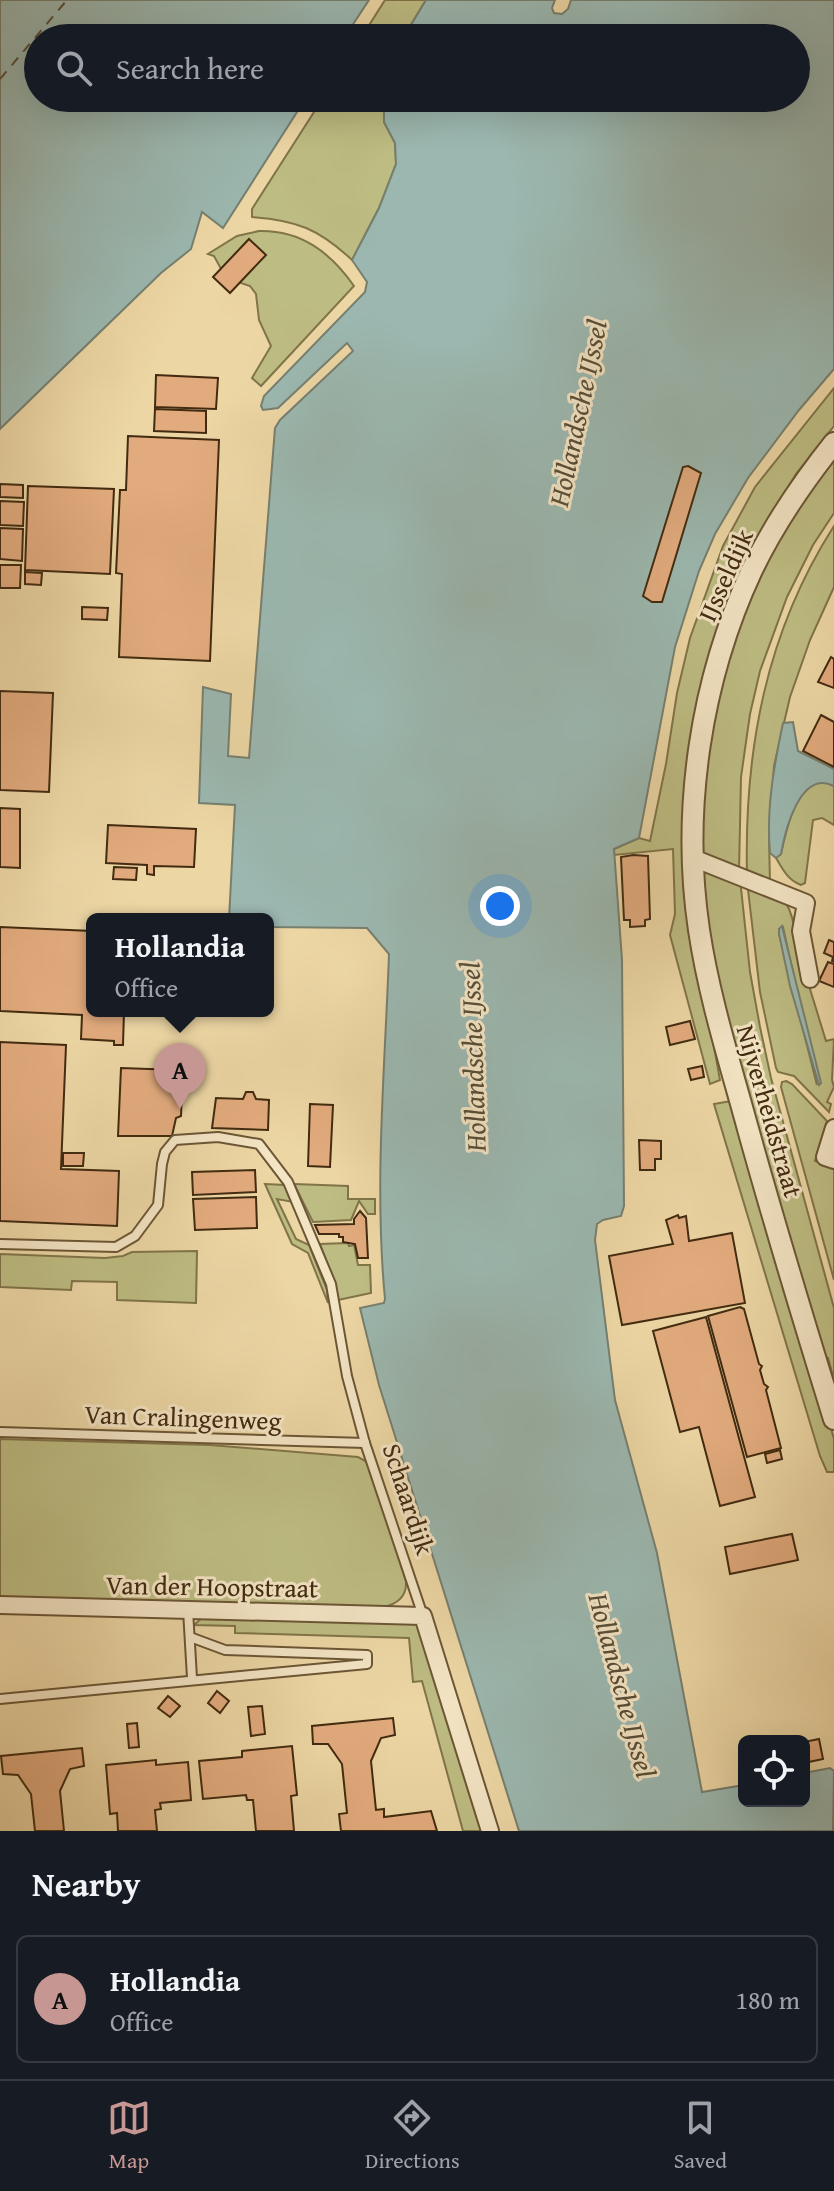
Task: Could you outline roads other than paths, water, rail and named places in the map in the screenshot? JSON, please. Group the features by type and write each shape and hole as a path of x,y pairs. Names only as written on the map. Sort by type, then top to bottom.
{"street":[{"name":"IJsseldijk","path":"701,745 718,663 749,576 781,519 834,443"},
{"name":"Nijverheidstraat","path":"701,745 693,858 699,927 715,1009 834,1419"},
{"path":"693,858 806,903 801,931 810,979"},
{"path":"834,1128 825,1157 834,1160"},
{"name":"Van der Hoopstraat","path":"0,1605 423,1616"},
{"name":"Schaardijk","path":"423,1616 490,1831"}],"lane":[{"name":"Schaardijk","path":"0,1244 116,1247 135,1236 158,1205 165,1152 175,1140 218,1137 259,1144 288,1182 331,1284 347,1376 365,1443 423,1616"},
{"name":"Van Cralingenweg","path":"0,1432 365,1443"},
{"path":"188,1609 192,1678"},
{"path":"0,1699 192,1678 367,1664 367,1655 225,1650 190,1637"}],"water":[{"path":"0,0 369,0 353,24 24,24 24,112 297,112 223,228 202,212 191,249 161,273 0,429"},
{"name":"Hollandsche IJssel","path":"426,0 555,0 554,13 562,14 571,0 834,0 834,369 748,478 715,534 699,571 675,647 639,838 614,849 622,960 624,1206 621,1216 597,1224 595,1240 615,1400 657,1553 702,1792 738,1786 738,1807 810,1807 810,1772 830,1768 834,1771 833,1831 519,1831 379,1385 360,1308 384,1303 385,1299 380,1170 389,954 367,928 274,927 274,913 229,913 235,805 199,803 203,687 231,694 228,756 249,758 275,428 353,351 347,343 278,408 263,410 261,406 264,396 365,292 367,282 352,260 379,208 396,164 395,143 384,122 384,112 810,112 810,24 411,24"},
{"path":"793,722 798,751 834,769 834,786 822,783 812,786 803,794 786,831 781,854 776,858 770,853 772,788 783,723"},
{"path":"782,926 821,1083 819,1085 790,986 779,934"}],"place":[{"name":"Hollandia","path":"180,1109"}]}
